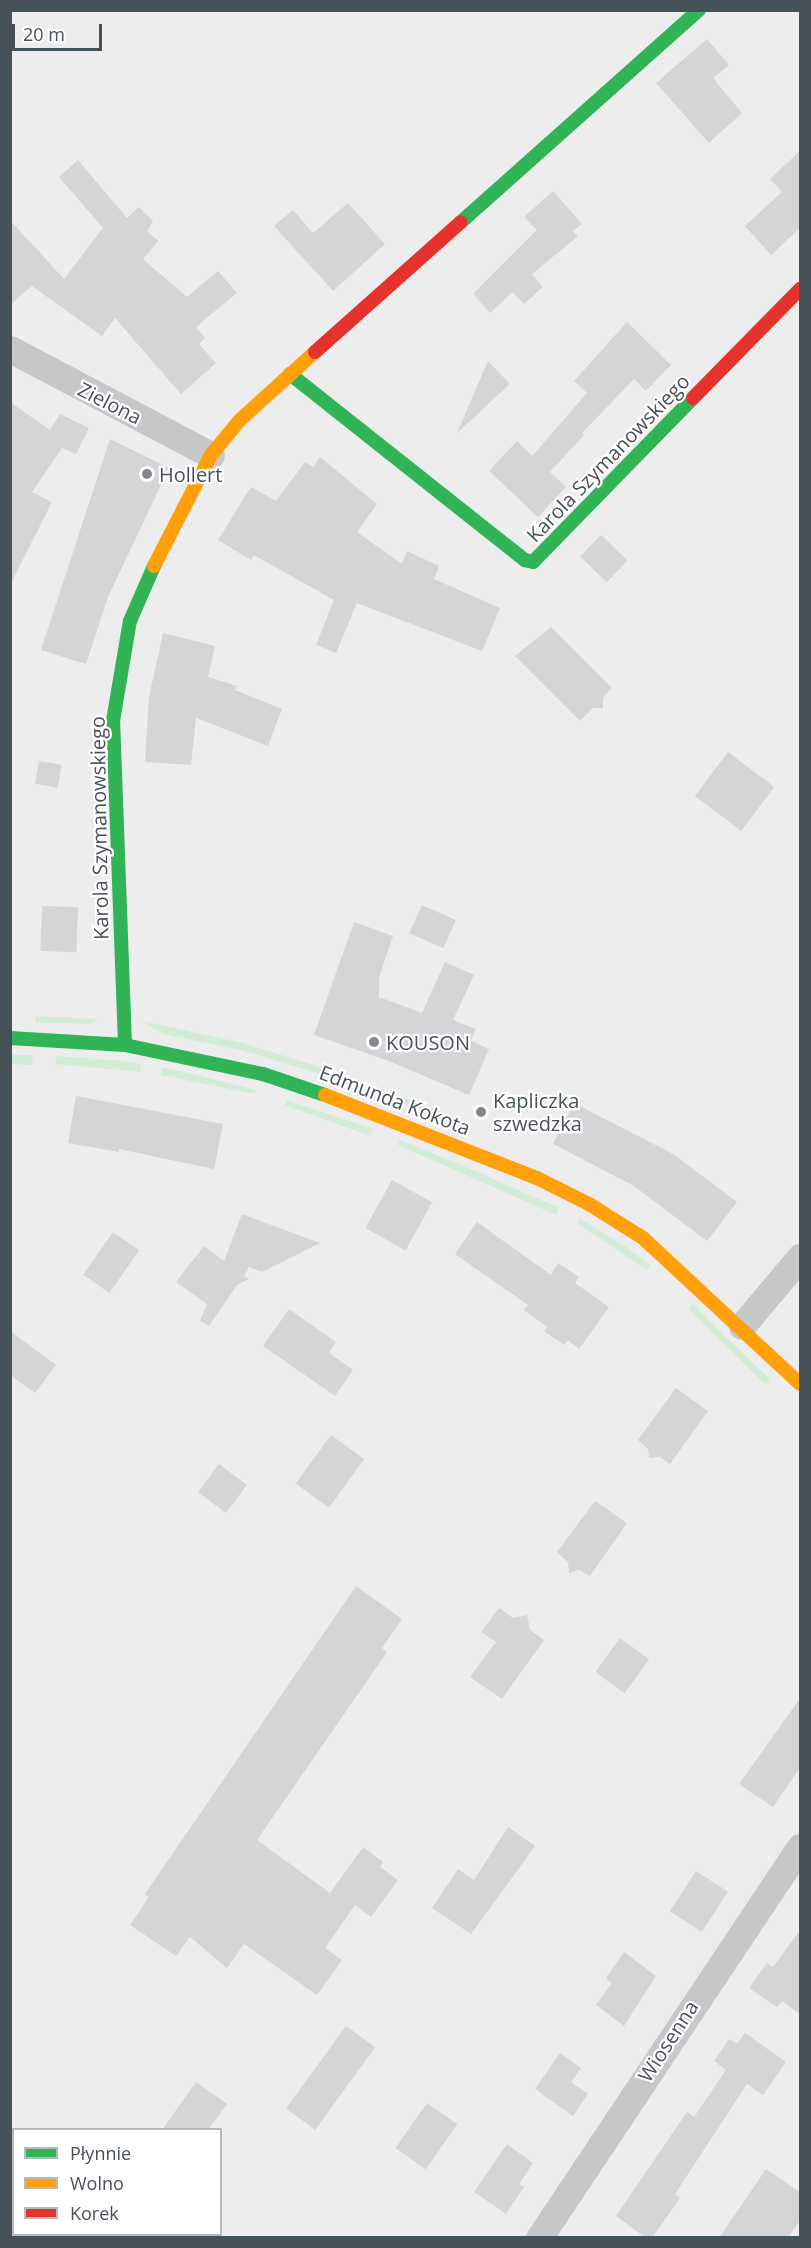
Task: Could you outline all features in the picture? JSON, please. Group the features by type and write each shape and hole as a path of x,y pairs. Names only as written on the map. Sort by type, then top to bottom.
{"street":[{"name":"Karola Szymanowskiego","path":"125,1045 114,742 120,670 130,621 162,547 211,455 240,420 290,374 699,10"},
{"name":"Karola Szymanowskiego","path":"290,374 525,560 533,562 801,290"},
{"name":"Zielona","path":"10,349 211,455"},
{"name":"Edmunda Kokota","path":"10,1038 125,1045 214,1061 318,1090 537,1178 589,1204 643,1238 742,1326 801,1384"},
{"path":"742,1326 801,1257"},
{"name":"Wiosenna","path":"539,2238 697,1996 801,1847"}],"green space":[{"path":"35,1016 98,1019 91,1024 36,1023"},
{"path":"143,1021 243,1043 330,1070 328,1076 240,1050 162,1034"},
{"path":"11,1055 33,1055 32,1065 11,1064"},
{"path":"57,1056 141,1064 140,1072 55,1064"},
{"path":"162,1067 256,1090 255,1094 161,1075"},
{"path":"393,1093 458,1119 455,1126 390,1099"},
{"path":"286,1100 373,1129 370,1136 285,1105"},
{"path":"400,1140 559,1208 556,1215 398,1145"},
{"path":"580,1218 651,1266 647,1270 577,1223"},
{"path":"693,1304 770,1379 765,1384 688,1309"}],"building":[{"path":"707,39 729,65 713,78 742,113 709,143 656,83"},
{"path":"801,150 801,227 771,255 745,226 782,192 770,179"},
{"path":"78,160 127,218 139,207 153,221 147,231 158,241 143,259 187,297 218,271 237,293 196,327 205,338 199,344 216,363 181,394 115,318 102,336 32,286 10,305 10,220 64,279 103,228 59,177"},
{"path":"553,191 582,224 573,231 578,236 532,274 543,287 524,304 513,292 490,313 473,294 537,230 524,217"},
{"path":"348,203 385,244 333,291 274,226 293,210 313,233"},
{"path":"627,322 671,365 646,391 634,379 582,433 584,435 550,472 566,487 538,517 489,471 517,441 532,456 587,393 574,381"},
{"path":"488,361 510,384 457,433"},
{"path":"10,402 50,430 60,414 89,428 76,454 62,448 32,492 52,502 10,585"},
{"path":"110,439 169,468 108,597 86,664 41,650"},
{"path":"320,457 377,504 357,532 402,564 407,551 439,566 434,579 500,608 482,651 357,603 336,653 316,645 334,600 254,555 251,560 218,540 251,487 276,501 305,462 313,467"},
{"path":"601,535 628,561 607,582 580,557"},
{"path":"551,627 612,688 603,698 603,708 593,708 580,721 515,656"},
{"path":"163,633 215,646 208,677 237,686 235,690 282,709 268,746 196,718 191,765 145,762 149,697"},
{"path":"728,752 774,787 741,831 695,796"},
{"path":"39,761 62,765 58,788 35,784"},
{"path":"422,905 456,920 443,948 409,933"},
{"path":"42,906 78,907 76,952 40,951"},
{"path":"354,922 393,936 379,977 379,997 422,1013 445,962 474,975 453,1020 476,1029 471,1041 489,1049 469,1095 389,1061 314,1035"},
{"path":"76,1096 223,1124 214,1169 119,1149 119,1152 68,1143"},
{"path":"574,1103 673,1154 737,1202 707,1241 634,1186 553,1144"},
{"path":"392,1180 432,1202 406,1250 365,1228"},
{"path":"242,1214 320,1243 262,1272 249,1267 244,1276 249,1279 237,1285 209,1326 200,1321 207,1304 176,1282 204,1246 224,1261"},
{"path":"477,1222 551,1275 558,1263 579,1277 575,1283 609,1307 579,1349 568,1340 564,1345 544,1331 547,1327 524,1310 528,1305 455,1254"},
{"path":"113,1232 139,1250 109,1293 83,1275"},
{"path":"289,1309 336,1342 329,1353 353,1370 335,1396 263,1346"},
{"path":"10,1331 56,1365 35,1393 10,1375"},
{"path":"676,1388 708,1411 670,1464 660,1457 649,1458 648,1449 638,1440"},
{"path":"331,1435 364,1459 329,1508 296,1484"},
{"path":"219,1464 247,1485 226,1513 198,1492"},
{"path":"595,1501 627,1523 590,1576 579,1570 569,1573 568,1562 557,1552"},
{"path":"356,1586 402,1619 382,1648 387,1652 257,1840 330,1893 363,1847 383,1862 380,1867 398,1880 371,1917 355,1905 325,1948 342,1960 317,1995 244,1944 227,1968 190,1937 176,1956 130,1925 149,1897 145,1894"},
{"path":"499,1608 513,1618 527,1615 530,1630 544,1640 502,1699 470,1677 496,1642 481,1632"},
{"path":"620,1638 649,1659 624,1693 595,1672"},
{"path":"801,1697 801,1766 773,1807 739,1784"},
{"path":"508,1827 535,1846 471,1934 432,1908 458,1869 474,1880"},
{"path":"696,1871 728,1892 702,1932 670,1911"},
{"path":"801,1929 801,2015 782,2001 777,2007 749,1988 767,1963 773,1967"},
{"path":"624,1952 656,1976 624,2026 596,2005 612,1983 606,1978"},
{"path":"346,2026 375,2047 315,2130 286,2109"},
{"path":"745,2033 786,2062 763,2095 747,2084 675,2194 680,2198 652,2238 646,2238 616,2216 687,2112 694,2117 726,2070 714,2061 729,2039 737,2044"},
{"path":"560,2053 581,2068 571,2082 588,2094 573,2116 535,2089"},
{"path":"196,2082 227,2104 209,2128 163,2128"},
{"path":"427,2103 457,2124 426,2169 395,2148"},
{"path":"507,2144 533,2163 519,2184 524,2187 506,2214 474,2192"},
{"path":"766,2169 801,2193 801,2219 788,2238 719,2238"}],"traffic: fast":[{"path":"461,222 699,10"},
{"path":"290,374 525,560 533,562 693,398"},
{"path":"125,1045 113,721 130,621 154,566"},
{"path":"10,1038 125,1045 263,1074 325,1095"}],"traffic: slow":[{"path":"154,566 211,455 240,420 315,352"},
{"path":"325,1095 537,1178 589,1204 643,1238 800,1384"}],"traffic: jam":[{"path":"315,352 461,222"},
{"path":"693,398 800,289"}],"place":[{"name":"Hollert","path":"147,474"},
{"name":"KOUSON","path":"374,1042"},
{"name":"Kapliczka szwedzka","path":"481,1112"}]}
